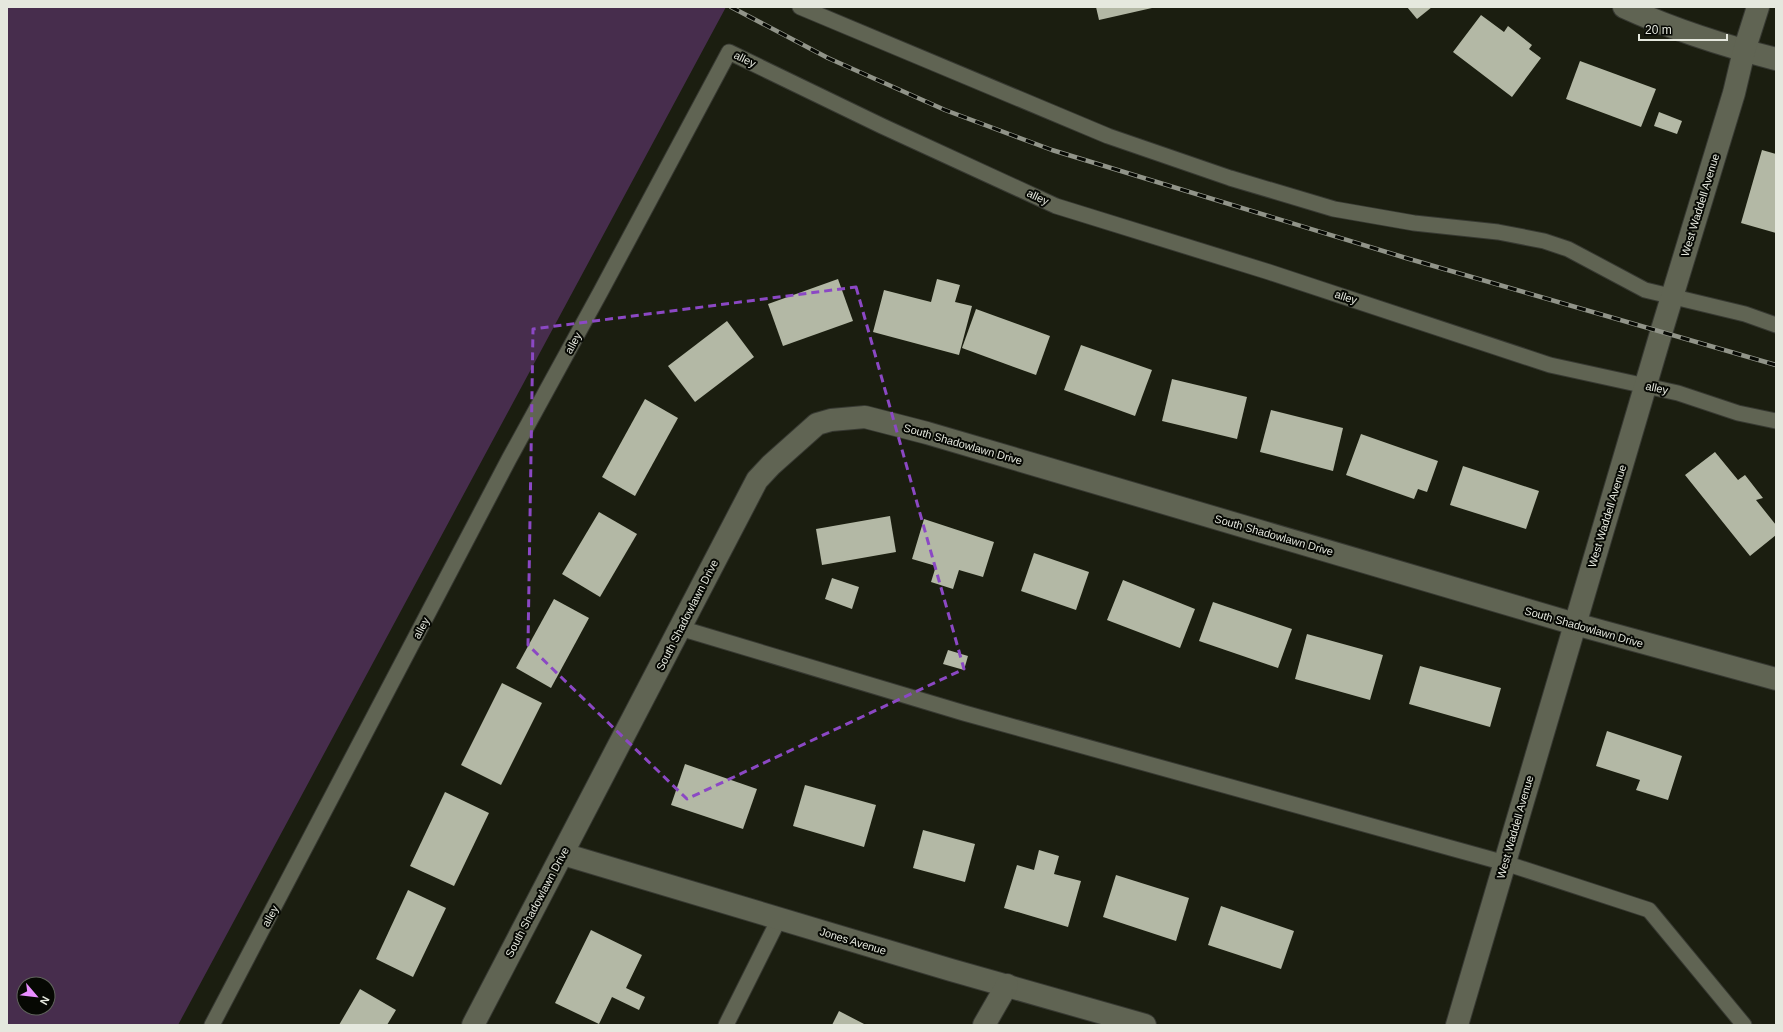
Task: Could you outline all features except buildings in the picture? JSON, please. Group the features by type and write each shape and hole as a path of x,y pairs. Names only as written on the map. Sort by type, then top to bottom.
{"street":[{"path":"1624,7 1646,17 1744,51 1776,59"},
{"name":"West Waddell Avenue","path":"1457,1025 1672,296 1734,93 1744,51 1758,7"},
{"name":"South Shadowlawn Drive","path":"473,1025 757,480 771,465 817,424 831,420 865,417 927,432 1575,624 1776,679"},
{"name":"Jones Avenue","path":"563,854 779,919 1145,1025"},
{"path":"984,1025 1007,985"}],"lane":[{"path":"800,7 1108,136 1230,178 1334,209 1414,223 1498,232 1544,241 1568,249 1645,290 1745,314 1776,325"},
{"name":"alley","path":"212,1025 510,459 729,52 882,126 1056,206 1262,270 1550,365 1678,393 1738,413 1776,421"},
{"path":"680,628 964,713 1505,863 1649,910 1744,1025"},
{"path":"726,1025 779,919"}],"highlighted area":[{"path":"856,287 964,669 687,799 528,645 533,329"}],"shaded area":[{"path":"7,7 726,7 178,1025 7,1025"}],"railway":[{"path":"731,7 828,58 945,110 1052,150 1406,258 1776,365"}]}
